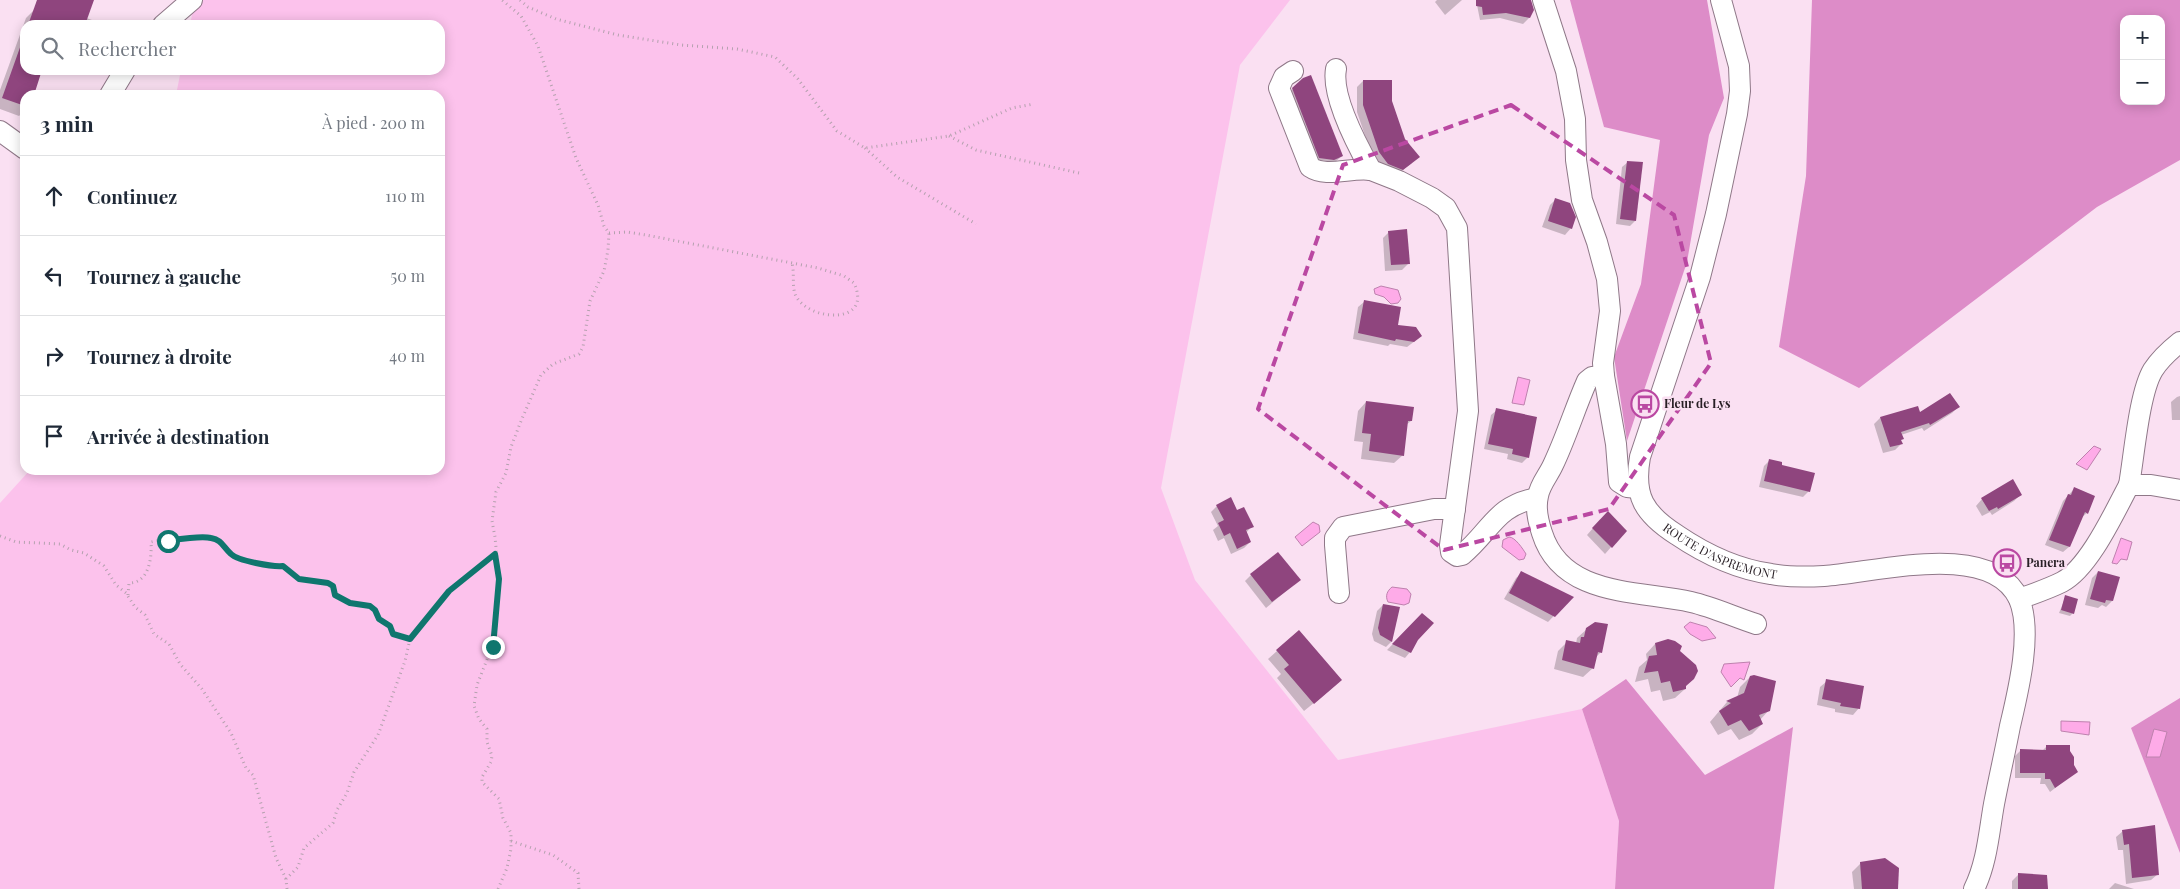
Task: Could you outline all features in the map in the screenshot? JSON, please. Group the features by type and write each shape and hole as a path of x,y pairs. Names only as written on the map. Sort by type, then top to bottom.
{"street":[{"path":"169,20 192,0"},
{"path":"1543,0 1566,71 1575,119 1576,160 1582,200 1608,279 1610,311 1603,363 1616,444 1619,482 1627,487 1638,488"},
{"name":"ROUTE D'ASPREMONT","path":"1721,0 1739,66 1740,90 1737,114 1716,214 1700,277 1640,457 1637,475 1638,488 1642,502 1650,515 1664,528 1714,558 1748,569 1771,574 1823,576 1924,564 1967,565 1991,572 2007,581 2019,599 2024,619 2021,677 1985,857 1974,889"},
{"path":"1336,69 1335,88 1371,170"},
{"path":"1293,72 1284,77 1279,88 1310,167 1325,173 1359,168 1371,170 1399,180 1439,203 1452,215 1457,228 1468,411 1450,545 1451,552 1457,556 1462,555 1469,550 1489,525 1509,507 1537,498"},
{"path":"113,90 122,75"},
{"path":"0,131 20,145"},
{"path":"2019,599 2063,582 2080,568 2110,521 2129,486 2144,394 2152,371 2168,352 2180,342"},
{"path":"1604,376 1592,377 1588,381 1553,467 1540,487 1537,498 1537,511 1546,546 1554,559 1568,572 1599,586 1692,602 1756,624"},
{"path":"2129,486 2151,485 2180,490"},
{"path":"1339,593 1335,545 1336,538 1342,527 1434,509 1455,509"}],"path":[{"path":"498,889 507,868 511,832 503,818 499,799 482,782 482,777 491,762 492,756 487,742 487,729 475,712 474,706 477,685 495,639 499,579 492,512 496,492 506,473 511,447 541,375 552,364 579,354 583,348 590,301 604,271 609,233 604,226 598,205 576,158 538,46 521,16 502,0"},
{"path":"520,0 528,7 556,19 618,35 681,44 737,49 775,57 798,79 837,131 865,148 897,177 976,224"},
{"path":"865,148 949,136 1012,108 1034,104"},
{"path":"949,136 976,150 1079,173"},
{"path":"609,233 627,232 792,263 818,268 854,283 858,299 854,306 840,316 830,316 804,305 797,298 794,291 792,263"},
{"path":"0,536 16,542 54,543 84,553 104,566 116,585 128,595 135,607 145,615 154,634 169,644 180,664 202,689 231,733 246,768 253,775 276,858 286,879 287,889"},
{"path":"128,595 129,583 135,583 142,579 149,565 151,542 210,538 223,543 231,554 236,557 254,563 275,567 283,566 299,579 328,583 333,586 335,595 339,598 350,603 370,606 375,610 379,619 390,626 393,634 410,639"},
{"path":"286,879 298,867 304,848 332,823 347,793 354,772 378,735 405,662 410,639 449,591 495,554"},
{"path":"511,841 553,855 578,873 579,889"}],"highlighted area":[{"path":"1511,105 1674,215 1711,363 1609,509 1444,550 1258,409 1343,165"}],"shaded area":[{"path":"195,0 1290,0 1240,65 1161,488 1195,580 1338,760 1582,709 1619,821 1615,889 0,889 0,503 25,475 445,475 445,90 177,90 180,75 445,75 445,20 191,20"},
{"path":"1570,0 1707,0 1724,98 1709,135 1687,262 1627,441 1614,357 1641,284 1660,140 1604,127"},
{"path":"1812,0 2180,0 2180,160 2097,207 1859,388 1779,347 1806,176"},
{"path":"1381,286 1398,290 1401,299 1398,303 1391,304 1384,297 1375,294 1374,289"},
{"path":"1518,377 1530,380 1524,405 1512,403"},
{"path":"2094,446 2101,449 2087,470 2076,464"},
{"path":"1313,522 1319,525 1320,532 1302,546 1295,537"},
{"path":"1509,537 1516,541 1523,549 1526,554 1524,559 1519,560 1502,547 1503,540"},
{"path":"2121,538 2132,542 2127,560 2121,559 2117,564 2112,563"},
{"path":"1392,587 1407,589 1411,594 1409,603 1404,605 1388,602 1387,594"},
{"path":"1690,622 1707,627 1716,638 1702,641 1690,634 1684,627"},
{"path":"1750,662 1744,680 1740,678 1731,687 1721,672 1724,664"},
{"path":"1626,679 1705,775 1793,727 1774,889 1615,889 1619,821 1582,709"},
{"path":"2180,698 2180,853 2131,728"},
{"path":"2061,721 2090,722 2089,735 2061,731"},
{"path":"2154,729 2167,732 2160,757 2146,757"}],"building":[{"path":"37,0 94,0 87,20 30,20"},
{"path":"1476,0 1531,0 1534,10 1530,18 1506,13 1483,15 1482,7 1476,6"},
{"path":"20,47 20,75 40,75 36,90 20,90 20,104 2,98"},
{"path":"1311,75 1343,156 1334,160 1319,158 1292,88 1303,78"},
{"path":"1363,80 1392,80 1392,101 1405,139 1420,157 1403,170 1388,164 1379,152 1363,105"},
{"path":"1627,161 1643,162 1636,221 1620,219"},
{"path":"1555,198 1570,203 1576,217 1572,229 1548,221"},
{"path":"1407,229 1410,264 1391,265 1388,231"},
{"path":"1364,300 1401,307 1398,325 1416,327 1422,336 1414,342 1396,339 1395,341 1358,333"},
{"path":"1950,393 1960,407 1930,425 1929,423 1901,432 1904,439 1901,440 1903,444 1890,447 1880,417 1918,406 1920,412"},
{"path":"1366,401 1414,407 1412,421 1408,421 1404,456 1369,451 1371,434 1362,433"},
{"path":"1496,408 1537,417 1529,458 1512,454 1513,449 1488,444"},
{"path":"1769,459 1782,462 1782,465 1815,473 1810,492 1764,481"},
{"path":"2013,479 2022,495 1998,509 1997,507 1989,511 1981,498"},
{"path":"2074,487 2095,496 2088,514 2085,512 2070,547 2049,540 2068,494 2071,495"},
{"path":"1231,497 1237,510 1244,507 1254,527 1246,530 1251,542 1237,549 1230,533 1224,536 1218,523 1224,520 1216,505"},
{"path":"1608,511 1627,531 1612,548 1592,528"},
{"path":"1278,552 1301,580 1272,602 1250,574"},
{"path":"1521,571 1574,597 1555,617 1509,593"},
{"path":"2098,571 2120,577 2113,601 2106,600 2105,603 2090,599"},
{"path":"2065,595 2078,599 2074,614 2061,610"},
{"path":"1383,604 1400,607 1392,642 1380,635 1378,628"},
{"path":"1422,613 1434,623 1418,640 1411,653 1392,644"},
{"path":"1595,622 1608,624 1602,653 1598,652 1594,669 1562,660 1566,640 1580,643 1586,628"},
{"path":"1299,630 1342,680 1314,704 1284,669 1289,665 1276,650"},
{"path":"1668,639 1682,646 1680,651 1696,665 1698,671 1694,679 1686,686 1686,689 1673,692 1670,681 1661,683 1658,671 1644,673 1649,656 1657,655 1655,643"},
{"path":"1754,675 1776,681 1770,711 1759,715 1763,724 1749,731 1741,720 1728,726 1719,711 1731,703 1726,701 1744,693 1750,676"},
{"path":"1826,679 1864,686 1860,709 1840,706 1841,703 1822,699"},
{"path":"2046,745 2070,745 2070,751 2074,757 2074,765 2078,772 2055,788 2050,779 2045,779 2045,773 2020,773 2020,749 2046,750"},
{"path":"2155,825 2159,875 2132,878 2129,844 2124,845 2122,830"},
{"path":"1885,858 1899,868 1898,889 1862,889 1860,862"},
{"path":"2018,873 2047,875 2048,889 2018,889"}],"place":[{"name":"Fleur de Lys","path":"1645,404"},
{"name":"Panera","path":"2007,563"}],"route":[{"path":"168,541 204,537 218,540 236,557 254,563 275,567 283,566 299,579 328,583 333,586 335,595 339,598 350,603 370,606 375,610 379,619 390,626 393,634 410,639 449,591 476,572 495,554 499,579 493,647"}]}
